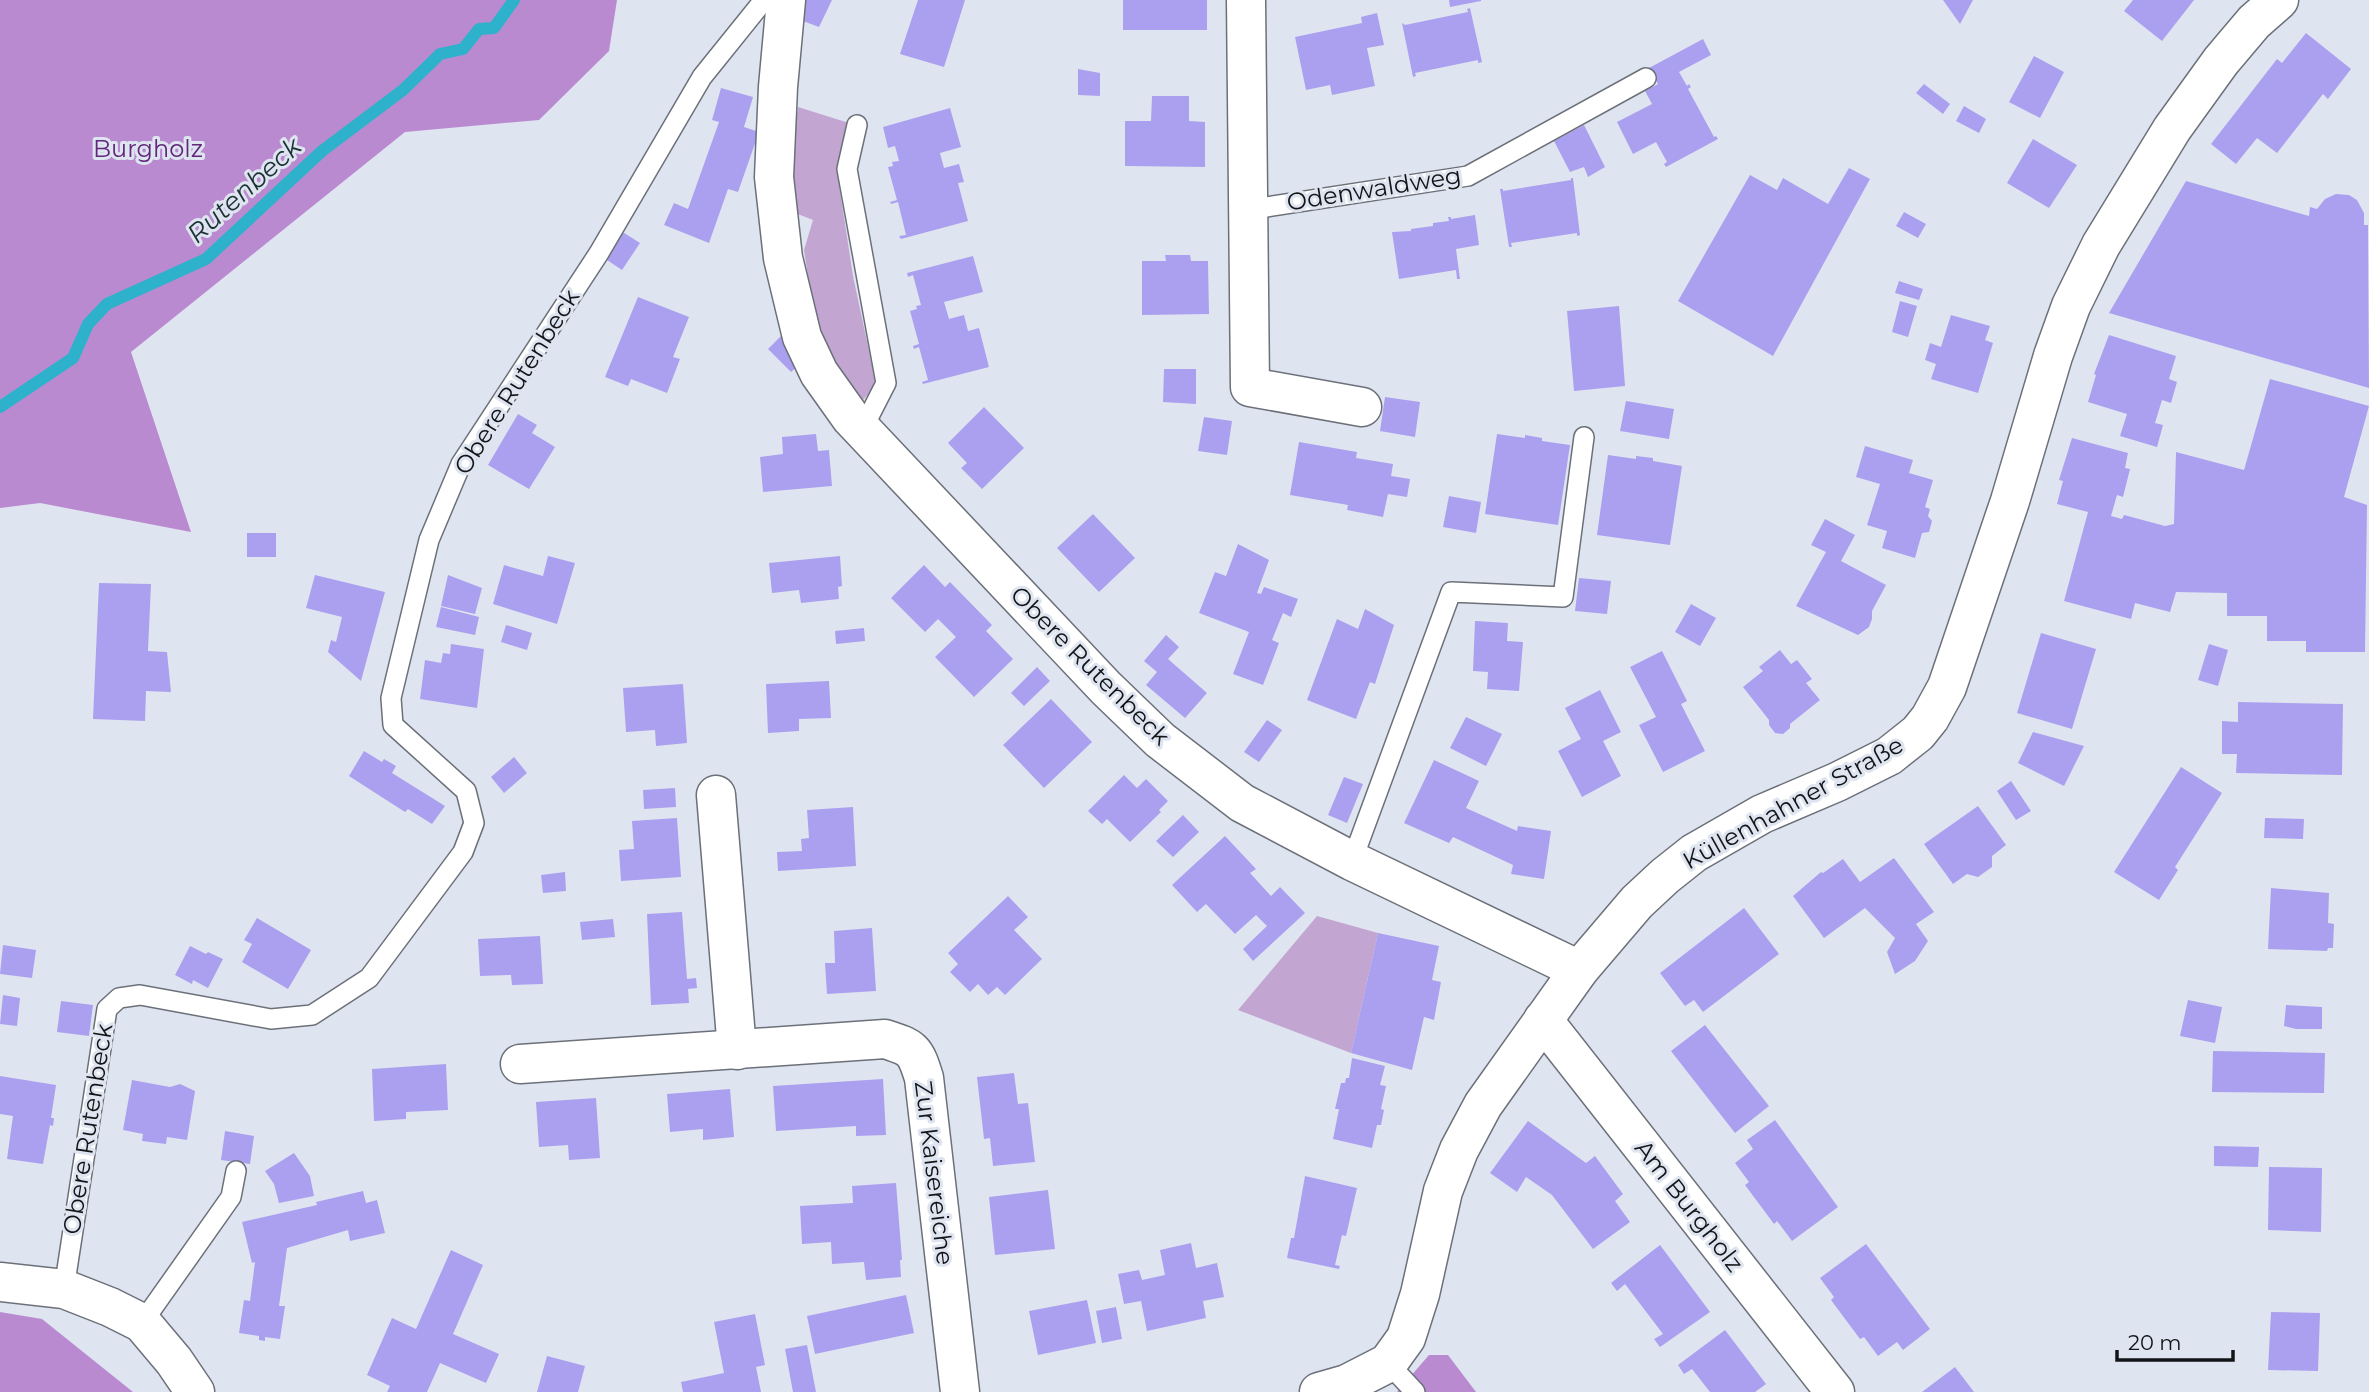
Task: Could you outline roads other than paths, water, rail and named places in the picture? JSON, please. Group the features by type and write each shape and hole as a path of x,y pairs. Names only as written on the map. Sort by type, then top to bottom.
{"street":[{"name":"Obere Rutenbeck","path":"786,0 774,177 783,258 802,337 819,373 862,430 1106,688 1160,740 1242,803 1352,860 1579,970"},
{"name":"Küllenhahner Straße","path":"1388,1363 1406,1338 1420,1294 1443,1191 1458,1150 1483,1105 1579,970 1637,902 1694,853 1762,814 1837,782 1889,755 1918,733 1930,718 1947,687 2010,501 2053,356 2071,306 2101,245 2172,129 2229,51 2254,22 2279,0"},
{"path":"1250,1 1247,210 1250,387 1362,407"},
{"path":"716,795 737,1050"},
{"name":"Am Burgholz","path":"1543,1020 1835,1392"},
{"name":"Zur Kaisereiche","path":"520,1064 885,1039 905,1046 917,1055 924,1077 960,1392"},
{"path":"0,1282 64,1289 142,1323 174,1361 195,1392"},
{"path":"1320,1392 1347,1384 1388,1363"}],"lane":[{"name":"Obere Rutenbeck","path":"64,1289 107,1009 119,998 140,995 271,1019 312,1015 369,978 463,852 474,824 466,791 393,725 391,698 429,540 461,464 599,253 702,77 764,0"},
{"name":"Odenwaldweg","path":"1247,210 1468,176 1646,78"},
{"path":"856,125 847,170 886,383 862,430"},
{"path":"1352,860 1451,592 1563,597 1584,438"},
{"path":"142,1323 231,1197 236,1171"},
{"path":"1388,1363 1415,1392"}],"waterway":[{"name":"Rutenbeck","path":"0,407 73,358 88,324 107,304 206,259 322,151 403,90 440,54 463,49 479,29 494,28 514,0"}],"park label":[{"name":"Burgholz","path":"148,149"}]}
